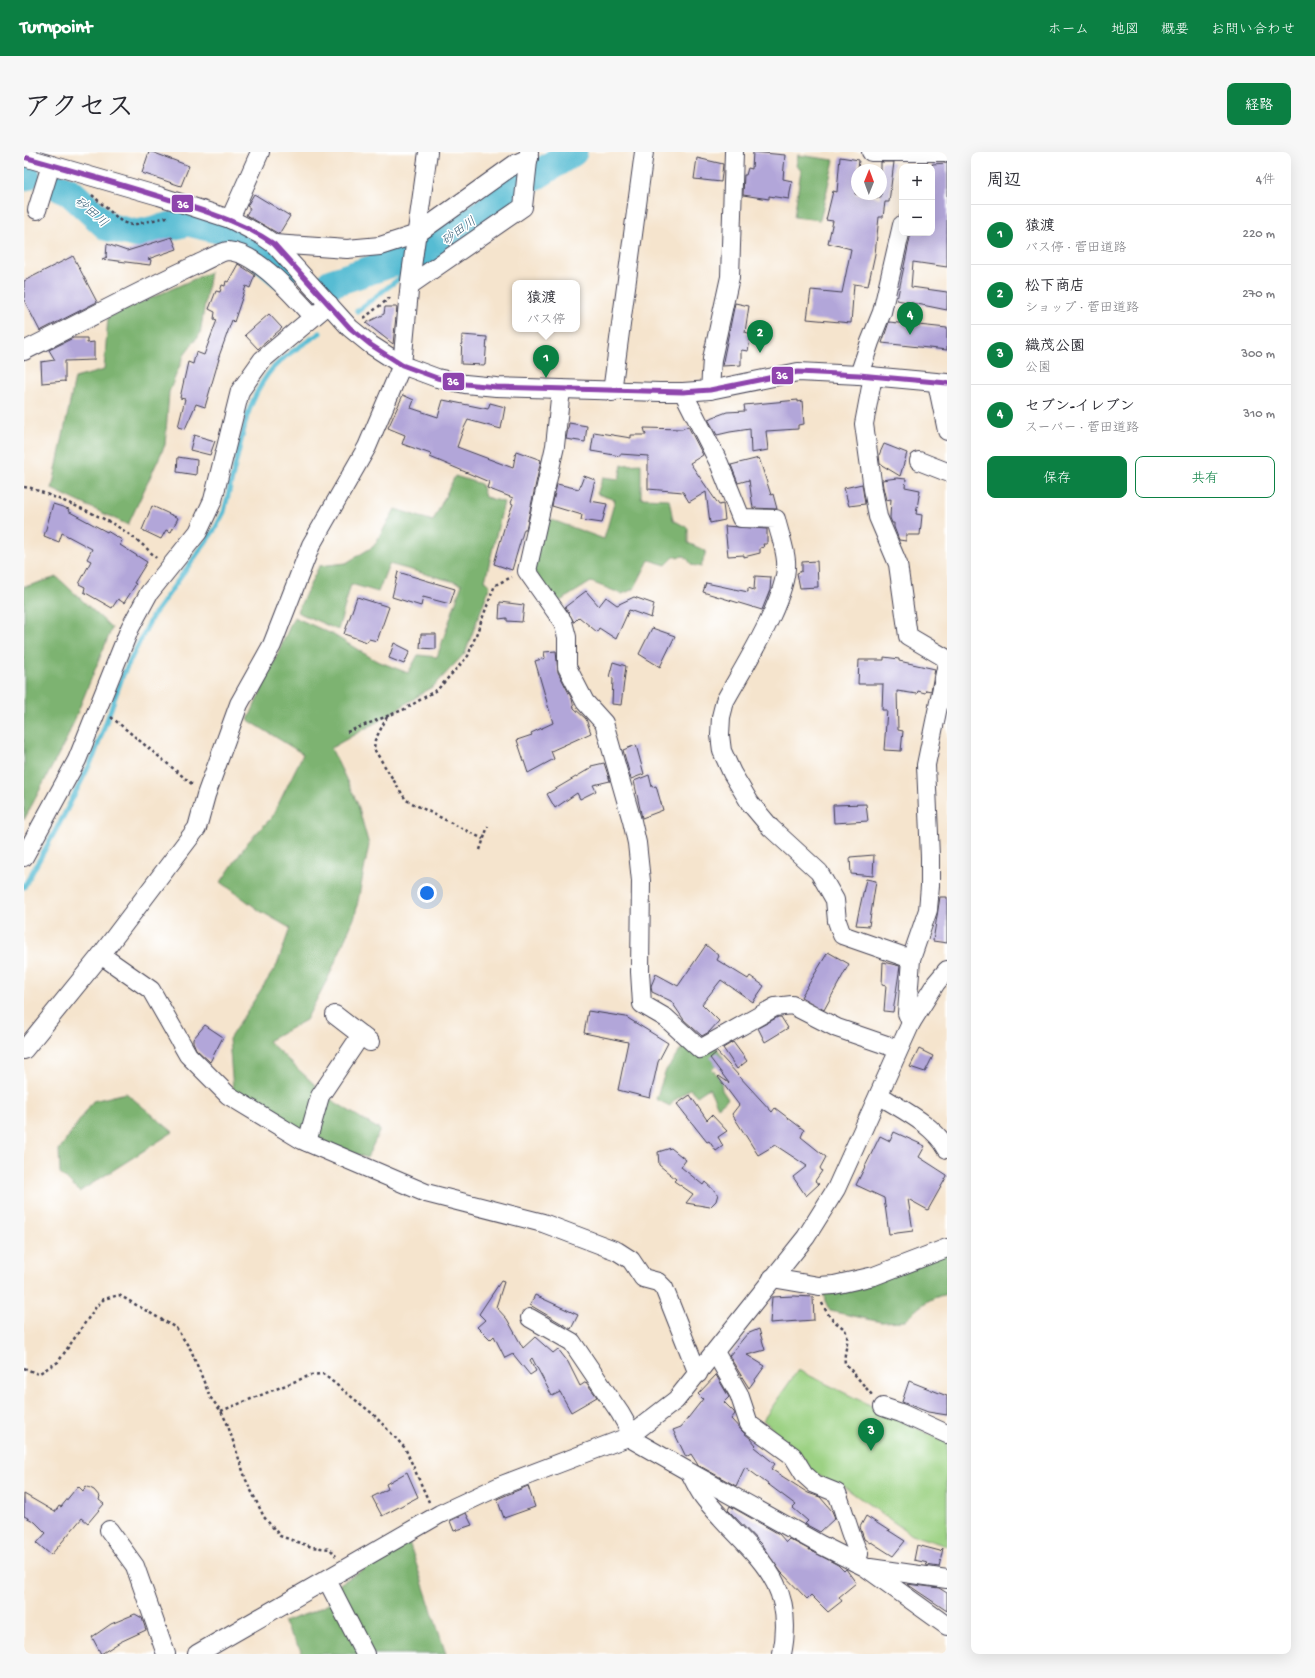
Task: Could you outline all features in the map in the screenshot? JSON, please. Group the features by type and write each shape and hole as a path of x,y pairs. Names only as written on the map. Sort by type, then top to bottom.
{"street":[{"path":"230,219 260,152"},
{"path":"24,1050 101,954 197,828 206,795 239,704 272,645 311,545 367,447 402,364 410,283 428,152"},
{"path":"612,392 644,152"},
{"path":"710,390 712,359 730,277 734,152"},
{"path":"871,152 947,152"},
{"path":"909,164 910,152"},
{"path":"274,244 348,249 380,246 416,238 529,155"},
{"path":"410,283 523,207 529,155"},
{"path":"36,210 40,159 230,219 261,235 274,244 371,346 402,364 437,378 465,384 496,387 612,392 683,392 710,390 798,372 942,383 947,430"},
{"path":"899,236 882,312 870,342 866,376 864,424 878,517 898,564 908,636 947,659"},
{"path":"24,351 182,271 227,251 258,263 285,287 313,317"},
{"path":"24,857 77,760 130,628 149,593 198,532 213,500 240,391 262,360 313,317 343,315"},
{"path":"561,389 555,446 526,571 563,622 567,637 567,667 585,702 604,723 632,821 637,842 641,881 640,972 642,1004 666,1018 700,1049 774,1006 792,1005 837,1028 898,1049"},
{"path":"683,392 719,463 741,518 776,519 786,561 785,578 773,611 725,701 721,717 720,735 722,751 732,773 750,803 771,828 819,872 835,900 837,921 842,936 911,959"},
{"path":"919,461 947,472"},
{"path":"911,1023 907,1013 911,959 928,910 930,857 926,765 947,663"},
{"path":"101,954 151,990 188,1055 228,1095 307,1142 426,1193 543,1223 617,1251 631,1260 643,1278 658,1282 664,1288 698,1374"},
{"path":"197,1654 436,1517 502,1485 630,1435 676,1400 806,1237 836,1189 911,1023 936,983 947,970"},
{"path":"307,1142 320,1096 366,1038 335,1015"},
{"path":"878,1095 929,1128 943,1141 947,1149"},
{"path":"772,1278 819,1286 834,1285 874,1276 947,1248"},
{"path":"530,1318 572,1342 620,1413 630,1435 689,1472 860,1565 947,1626"},
{"path":"715,1352 739,1394 750,1424 794,1456 804,1474 815,1484 836,1493 843,1508 848,1529 859,1554 860,1565"},
{"path":"883,1407 901,1413 947,1434"},
{"path":"689,1472 705,1498 766,1566 779,1587 786,1630 782,1654"},
{"path":"109,1530 135,1566 166,1654"},
{"path":"860,1565 947,1579"},
{"path":"327,1580 365,1654"}],"path":[{"path":"343,315 400,290 410,283"},
{"path":"24,487 31,488 103,518 123,530 153,555 167,570"},
{"path":"347,732 405,709 438,689 468,656 495,585 526,571"},
{"path":"387,716 375,740 374,749 406,800 483,839"},
{"path":"113,718 206,795"},
{"path":"480,850 488,826"},
{"path":"819,1286 822,1304 827,1313 845,1329 848,1336 844,1358 845,1363 883,1407"},
{"path":"24,1368 38,1374 58,1362 104,1299 119,1295 176,1328 191,1350 210,1397 221,1411 227,1423 246,1480 264,1517 280,1536 312,1547 330,1549 346,1569"},
{"path":"221,1411 311,1375 323,1374 373,1414 405,1448 436,1517"}],"green space":[{"path":"798,155 834,160 820,220 794,217 801,170 796,166"},
{"path":"210,272 200,334 185,353 169,392 165,445 128,525 52,489 75,378 104,370 108,317"},
{"path":"641,464 641,498 669,499 673,520 688,528 688,543 706,551 701,567 692,565 685,556 674,557 666,565 649,560 634,589 622,594 591,582 557,603 531,568 544,517 604,539 615,500 597,494 603,477 619,479 622,465"},
{"path":"455,476 481,484 485,497 504,502 485,581 490,586 465,653 435,685 384,718 331,748 357,802 369,845 355,916 330,974 306,1020 268,1041 330,1099 380,1130 367,1158 317,1139 233,1090 229,1039 277,965 290,928 260,911 221,882 248,842 272,817 303,754 248,720 294,617 332,634 375,660 408,673 418,655 437,657 462,584 389,564 378,592 351,584 338,630 297,612 319,566 346,563 374,546 395,509 433,521"},
{"path":"57,577 112,628 67,738 24,820 24,586"},
{"path":"685,1044 715,1045 724,1059 712,1069 721,1079 722,1090 728,1099 718,1107 709,1088 697,1096 690,1089 674,1101 670,1106 656,1099 666,1070"},
{"path":"126,1093 173,1132 79,1192 60,1173 59,1150 93,1101"},
{"path":"947,1252 947,1294 934,1298 924,1304 914,1311 905,1321 881,1322 830,1311 825,1301 823,1290"},
{"path":"798,1370 947,1443 947,1546 912,1535 840,1484 824,1479 811,1470 804,1458 763,1420"},
{"path":"409,1542 446,1654 303,1654 283,1622 312,1612 328,1604 336,1586"}],"building":[{"path":"149,152 189,166 181,186 142,173"},
{"path":"753,152 785,155 783,179 792,181 789,199 769,196 769,199 743,195 744,175 746,175 748,168 752,169"},
{"path":"840,157 859,160 859,164 851,164 851,200 887,200 887,164 881,164 881,162 894,162 889,202 885,202 883,217 879,217 875,254 868,286 854,284 851,323 807,319 811,290 842,293 851,249 828,243 833,221 826,220 833,191 837,192"},
{"path":"697,158 723,164 721,182 694,179"},
{"path":"947,163 947,267 913,262 911,287 947,292 947,310 897,300 910,236 935,236 935,164 932,164"},
{"path":"254,194 290,216 279,234 246,215 250,208 247,206"},
{"path":"172,237 177,249 148,259 151,260 150,265 102,259 107,257 107,244 127,251"},
{"path":"73,256 97,302 40,331 24,300 24,281"},
{"path":"238,264 255,275 250,288 246,286 234,322 232,320 218,359 205,407 196,404 185,429 178,427 185,399 180,398 188,362 193,364 196,352 204,355 217,320 214,319 215,312 209,309 216,291 220,292 222,285 225,286 226,281 228,282"},
{"path":"735,303 749,306 745,332 751,334 748,351 741,350 741,365 722,366"},
{"path":"385,307 397,307 393,344 366,323 384,314"},
{"path":"269,314 282,328 258,349 245,335"},
{"path":"889,322 947,328 947,350 882,343"},
{"path":"462,335 487,337 485,365 461,364"},
{"path":"73,338 87,338 87,343 94,342 94,360 65,361 65,381 42,383 41,362 55,360 49,350"},
{"path":"403,395 414,400 411,408 438,417 443,400 488,409 490,403 505,407 501,429 468,420 457,447 513,468 516,451 541,460 526,529 524,529 512,570 494,564 505,525 513,504 511,503 513,498 487,488 489,482 430,457 431,454 402,444 405,435 388,428"},
{"path":"798,400 798,402 802,401 804,424 798,425 798,429 766,431 768,450 751,453 750,429 717,435 708,419 727,412 745,411 744,405"},
{"path":"569,423 587,426 585,442 566,439"},
{"path":"688,426 703,455 690,463 719,505 723,504 725,520 710,523 706,492 689,502 683,492 648,489 648,456 620,454 620,456 591,451 594,432 631,438 631,435 646,435 644,428 682,429"},
{"path":"194,435 215,441 210,455 190,450"},
{"path":"884,444 907,453 900,476 880,464 879,455"},
{"path":"178,457 197,460 196,475 177,472"},
{"path":"759,458 771,495 773,494 777,509 753,508 749,480 738,483 731,465"},
{"path":"584,476 595,480 590,501 607,504 602,523 581,520 582,515 552,506 557,484 579,489"},
{"path":"897,478 906,479 905,487 920,490 916,514 922,515 920,535 906,535 906,541 899,540 894,523 892,523 890,518 891,499 886,500 882,480"},
{"path":"862,484 865,504 849,506 844,488"},
{"path":"53,504 69,509 68,511 122,540 120,545 147,562 124,603 118,599 112,608 84,592 85,587 79,584 91,561 87,559 92,549 62,533 59,542 44,536"},
{"path":"152,506 178,518 171,532 166,530 161,539 142,530"},
{"path":"725,526 767,529 767,544 763,544 764,547 760,548 760,553 744,557 744,555 728,556"},
{"path":"817,561 818,587 800,588 797,573 802,571 802,562"},
{"path":"398,572 455,589 450,604 423,597 421,606 392,597"},
{"path":"755,576 771,577 770,590 762,610 703,592 706,583 748,592 748,588 754,590"},
{"path":"586,591 599,606 606,597 617,605 634,597 654,604 651,618 629,610 616,639 599,628 597,632 579,617 574,622 565,607"},
{"path":"357,597 389,607 377,641 369,639 367,642 344,634"},
{"path":"500,602 524,605 522,622 507,621 507,618 499,619"},
{"path":"652,628 675,636 660,667 639,654"},
{"path":"421,634 436,634 436,649 420,648"},
{"path":"394,643 410,651 404,664 389,658"},
{"path":"556,651 558,672 572,699 574,708 586,719 591,733 551,751 554,759 528,773 517,740 532,735 531,733 553,723 535,661 545,658 544,652"},
{"path":"884,657 899,659 899,661 935,669 931,691 926,690 925,693 918,691 917,694 897,691 898,730 903,731 901,751 884,750 887,710 882,710 883,684 858,684 859,660 884,660"},
{"path":"613,662 626,666 621,705 612,704 613,678 609,677"},
{"path":"636,745 644,774 631,779 623,750"},
{"path":"604,763 610,781 593,785 596,791 580,799 577,793 555,808 547,794 591,768 591,766"},
{"path":"649,775 652,787 656,786 663,810 642,818 634,781"},
{"path":"866,804 868,821 834,823 833,805"},
{"path":"874,855 873,876 851,874 850,857"},
{"path":"866,879 876,881 869,926 856,925"},
{"path":"940,897 947,897 947,943 933,941"},
{"path":"706,945 719,956 717,960 748,979 750,976 764,986 753,1002 721,980 702,1004 719,1021 709,1032 702,1036 684,1020 671,1001 652,992 651,986 656,974 678,986"},
{"path":"828,952 849,964 824,1010 801,997"},
{"path":"883,962 900,966 893,1012 884,1011 886,985 882,984"},
{"path":"588,1011 626,1017 668,1043 658,1062 650,1098 618,1090 628,1042 584,1033"},
{"path":"778,1017 781,1017 788,1028 765,1042 758,1028"},
{"path":"205,1025 223,1037 210,1062 196,1049 193,1042 193,1039"},
{"path":"733,1042 747,1061 737,1069 723,1048"},
{"path":"919,1049 933,1056 925,1072 910,1067"},
{"path":"717,1052 772,1112 775,1108 804,1130 801,1137 826,1157 820,1168 822,1171 815,1181 819,1184 806,1196 793,1177 807,1166 775,1145 758,1155 732,1114 739,1105 718,1077 719,1076 729,1083 710,1058"},
{"path":"690,1095 707,1120 712,1115 727,1131 718,1137 723,1146 716,1151 677,1104"},
{"path":"894,1132 925,1146 919,1157 947,1176 928,1210 908,1199 913,1231 889,1234 884,1198 856,1185 880,1136 890,1141"},
{"path":"671,1148 686,1160 681,1167 703,1185 705,1182 718,1194 716,1201 710,1207 686,1203 693,1194 674,1181 676,1179 659,1165 658,1152"},
{"path":"501,1281 504,1282 496,1307 507,1319 523,1348 535,1337 553,1353 558,1349 568,1362 580,1386 586,1382 597,1397 571,1412 560,1392 552,1396 532,1358 530,1360 536,1371 530,1375 513,1354 505,1358 494,1336 490,1340 477,1327 485,1320 479,1314"},
{"path":"535,1295 578,1315 571,1329 530,1305"},
{"path":"772,1297 813,1297 814,1320 770,1323"},
{"path":"759,1329 765,1350 747,1355 765,1366 749,1388 729,1356 747,1334"},
{"path":"716,1375 729,1397 724,1402 735,1414 731,1419 756,1445 754,1447 775,1464 771,1469 808,1493 820,1497 832,1511 835,1518 820,1532 805,1524 808,1521 793,1508 796,1505 745,1467 736,1486 698,1465 691,1454 686,1457 673,1430 681,1427 703,1399 698,1394"},
{"path":"909,1381 947,1396 947,1415 928,1412 902,1402"},
{"path":"407,1472 418,1497 382,1516 372,1497 388,1489 386,1484"},
{"path":"78,1486 83,1491 86,1486 94,1490 100,1497 99,1500 104,1504 88,1523 82,1518 51,1555 37,1543 46,1533 35,1522 24,1516 24,1494 55,1512"},
{"path":"528,1486 535,1507 504,1518 497,1499"},
{"path":"730,1506 779,1534 786,1542 789,1539 838,1565 844,1571 846,1569 856,1583 839,1597 842,1601 828,1612 811,1595 807,1599 781,1572 761,1544 728,1510"},
{"path":"466,1513 472,1525 454,1531 450,1521"},
{"path":"866,1516 905,1541 893,1556 864,1539 860,1527"},
{"path":"917,1545 940,1551 943,1548 939,1567 926,1565 928,1563 914,1560"},
{"path":"907,1584 939,1588 947,1593 947,1611"},
{"path":"135,1614 142,1618 146,1630 120,1642 101,1654 92,1637 111,1624"}],"waterway":[{"name":"砂田川","path":"331,283 431,250 454,235 512,191 573,152"},
{"name":"砂田川","path":"61,188 70,192 108,227 137,234 188,222 229,232 282,275"},
{"name":"砂田川","path":"418,262 431,250"},
{"path":"357,311 405,274"},
{"path":"24,887 63,817 94,756 123,675 152,617 215,529 224,512 247,416 253,400 273,368 292,352 320,333"}],"transit line":[{"name":"36","path":"24,157 174,201 226,219 262,236 274,244 350,328 371,345 402,365 437,378 465,384 496,387 683,392 710,390 798,372 859,375 947,383"}],"place":[{"name":"セブン-イレブン","path":"910,335"},
{"name":"松下商店","path":"760,353"},
{"name":"猿渡","path":"546,378"},
{"name":"織茂公園","path":"871,1451"}]}
